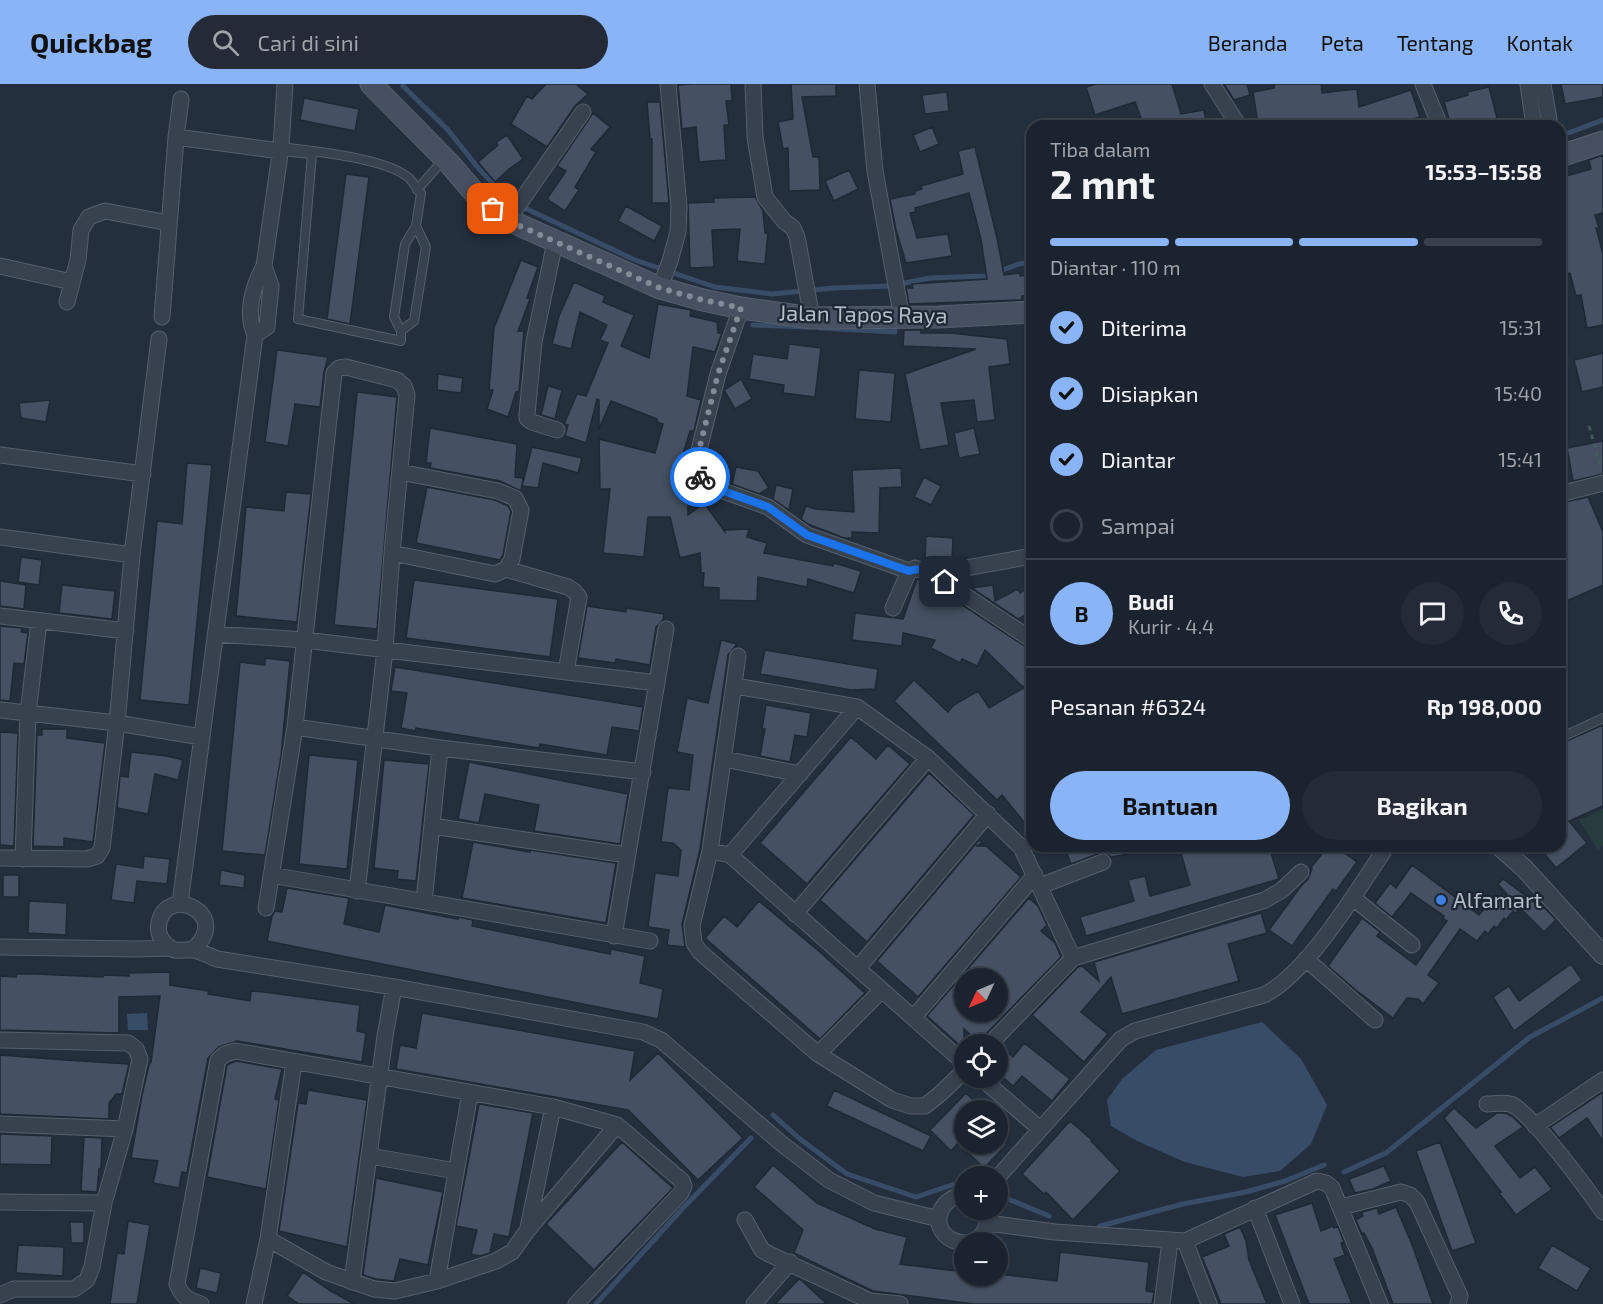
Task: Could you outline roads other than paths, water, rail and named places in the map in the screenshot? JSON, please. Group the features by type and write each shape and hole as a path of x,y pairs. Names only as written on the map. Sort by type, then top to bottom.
{"main road":[{"name":"Jalan Tapos Raya","path":"375,85 478,197 514,211 555,242 703,300 741,308 809,302 902,318 1026,312"},
{"path":"1566,154 1603,142"}],"street":[{"path":"180,903 255,335 249,323 254,283 264,266 280,149 285,84"},
{"path":"661,285 678,232 679,207 668,84"},
{"path":"753,84 755,137 763,190 768,203 793,228 797,237 809,302"},
{"path":"867,84 875,171 902,318"},
{"path":"1212,84 1235,120"},
{"path":"1423,84 1438,120"},
{"path":"1528,84 1541,120"},
{"path":"1541,120 1543,84"},
{"path":"162,317 181,99"},
{"path":"514,211 583,112"},
{"path":"176,137 280,149"},
{"path":"67,302 78,260 81,230 89,217 105,211 169,223"},
{"path":"555,242 534,342 527,418 532,422 557,430"},
{"path":"0,266 72,282"},
{"path":"741,308 718,374 705,424 696,462 698,475 704,482 715,488 768,507 807,535 909,571"},
{"path":"0,858 87,859 97,856 102,848 117,723 132,555 159,339"},
{"path":"266,908 295,727 334,373 339,368 346,367 397,380 404,386 407,395 392,553 386,650 357,891"},
{"path":"0,455 143,474"},
{"path":"392,553 495,574 506,569 512,559 521,510 515,498 498,491 400,472"},
{"path":"1566,492 1603,483"},
{"path":"0,537 132,555"},
{"path":"933,574 1026,556"},
{"path":"893,609 909,571 915,568 933,574 1026,636"},
{"path":"506,569 568,587 579,597 566,672"},
{"path":"0,616 126,631"},
{"path":"23,859 28,713 39,621"},
{"path":"614,936 666,629"},
{"path":"216,634 306,640 657,683"},
{"path":"738,656 710,851 692,926 694,943 700,952 818,1054 892,1100 911,1106 925,1106 954,1081"},
{"path":"735,686 857,707 928,758 1021,847 1073,958"},
{"path":"730,855 857,707"},
{"path":"0,710 117,723 201,736"},
{"path":"295,727 440,748 643,772"},
{"path":"424,901 440,748"},
{"path":"795,914 928,758"},
{"path":"724,759 800,774"},
{"path":"858,968 988,814"},
{"path":"432,826 627,855"},
{"path":"710,851 730,855 954,1055"},
{"path":"1008,1166 1121,1039 1135,1031 1264,995 1278,988 1306,960 1353,898 1382,852"},
{"path":"1506,852 1524,868 1603,955"},
{"path":"914,1017 1038,880 1103,862"},
{"path":"1000,1034 1073,958 1265,900 1282,890 1301,872"},
{"path":"271,875 650,941"},
{"path":"1353,898 1412,945"},
{"path":"170,948 161,940 158,928 160,916 169,908 180,903 193,906 203,916 206,929 202,941 192,950"},
{"path":"0,946 170,948 181,952 192,950 217,959 394,987 643,1032 661,1040 782,1144 829,1180 874,1203 939,1219"},
{"path":"1306,960 1375,1020"},
{"path":"352,1282 394,987"},
{"path":"818,1054 882,990"},
{"path":"0,1040 128,1043 136,1049 140,1059 125,1129 104,1203 92,1267 87,1280 74,1289 14,1289 0,1295"},
{"path":"201,1304 188,1300 180,1293 177,1284 218,1060 225,1054 235,1052 553,1107 617,1125 682,1181 684,1186 681,1192 576,1304"},
{"path":"254,1304 268,1239 294,1062"},
{"path":"1535,1126 1603,1080"},
{"path":"992,1088 1040,1130"},
{"path":"437,1281 470,1093"},
{"path":"1486,1104 1510,1104 1535,1126 1568,1164 1603,1212"},
{"path":"527,1231 553,1107"},
{"path":"0,1124 125,1129"},
{"path":"268,1239 326,1272 374,1289 395,1291 437,1281 512,1252 527,1231 617,1125"},
{"path":"370,1156 456,1170"},
{"path":"1004,1220 1055,1232 1178,1241 1317,1181 1326,1183 1332,1188 1341,1207 1380,1304"},
{"path":"1341,1207 1401,1192 1410,1195 1417,1202 1460,1296 1458,1304"},
{"path":"954,1196 942,1206 939,1219 942,1231 954,1240"},
{"path":"0,1202 104,1203"},
{"path":"1255,1208 1292,1304"},
{"path":"745,1220 762,1250 868,1303 900,1304"},
{"path":"1162,1304 1178,1241"},
{"path":"1178,1241 1209,1304"},
{"path":"754,1304 790,1263"}],"lane":[{"path":"280,149 387,165 411,179 421,193 416,226 405,244 394,317 401,331 400,341 297,319 312,154 280,149"},
{"path":"417,190 444,158"},
{"path":"401,331 414,321 426,247 416,226"},
{"path":"1566,735 1603,718"}],"water":[{"path":"147,1013 148,1030 128,1030 127,1014"},
{"path":"1262,1022 1301,1059 1327,1105 1311,1144 1280,1171 1243,1177 1185,1162 1137,1141 1111,1126 1107,1100 1122,1079 1156,1050"}],"waterway":[{"path":"403,86 448,130 479,169 510,201 635,260 715,287 772,294 890,286 930,278 986,276 1026,263"},
{"path":"1566,134 1603,120"},
{"path":"820,328 895,332 894,324"},
{"path":"753,325 808,327"},
{"path":"1344,1172 1386,1153 1530,1037 1603,998"},
{"path":"773,1115 800,1139 847,1174 916,1197 954,1184"},
{"path":"596,1304 682,1209 751,1138"},
{"path":"1100,1226 1183,1204 1246,1192 1285,1181 1324,1165"},
{"path":"1008,1199 1049,1216"}],"place":[{"name":"Alfamart","path":"1441,900"}]}
